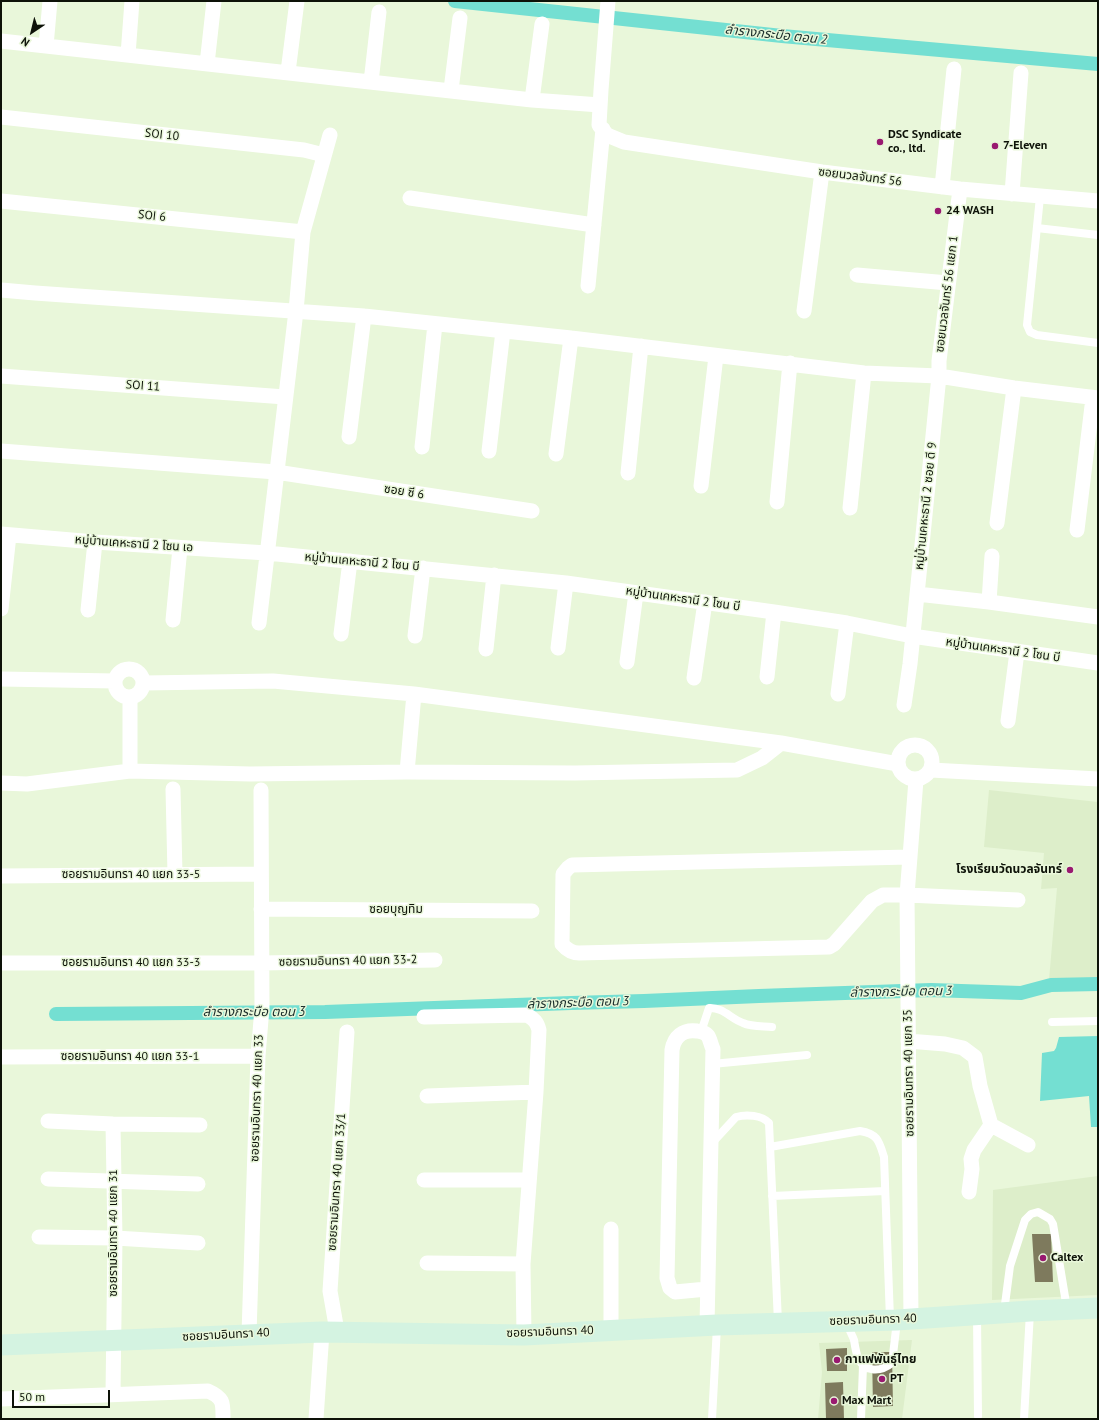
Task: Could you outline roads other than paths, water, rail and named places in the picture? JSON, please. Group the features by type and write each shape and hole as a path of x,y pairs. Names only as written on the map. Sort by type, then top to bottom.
{"street":[{"path":"46,46 50,1"},
{"path":"128,55 132,1"},
{"path":"207,64 214,1"},
{"path":"288,72 297,1"},
{"path":"370,82 379,12"},
{"path":"588,286 603,129 599,125 607,12"},
{"path":"451,90 460,18"},
{"path":"532,100 542,24"},
{"path":"1,41 532,100 600,105"},
{"path":"942,187 954,69"},
{"path":"1012,194 1021,73"},
{"name":"SOI 10","path":"2,122 304,150 324,155"},
{"name":"ซอยนวลจันทร์ 56","path":"603,129 607,135 624,142 822,172 960,190 1098,201"},
{"path":"259,623 296,311 303,232 330,135"},
{"path":"804,311 822,172"},
{"name":"ซอยนวลจันทร์ 56 แยก 1","path":"939,376 939,361 960,190"},
{"path":"410,198 594,225"},
{"name":"SOI 6","path":"1,200 303,232"},
{"path":"857,275 948,283"},
{"path":"1,290 364,316 864,372 939,376 1014,388 1095,398 1077,530"},
{"path":"349,437 364,316"},
{"path":"422,447 434,324"},
{"path":"489,451 503,331"},
{"path":"556,454 571,338"},
{"path":"628,473 641,346"},
{"path":"701,486 716,356"},
{"path":"777,502 790,363"},
{"path":"850,508 864,372"},
{"name":"SOI 11","path":"1,376 285,397"},
{"name":"หมู่บ้านเคหะธานี 2 ซอย ดี 9","path":"904,705 939,376"},
{"path":"997,523 1014,388"},
{"name":"ซอย ซี 6","path":"1,451 276,472 532,512"},
{"path":"1,609 5,534"},
{"name":"หมู่บ้านเคหะธานี 2 โซน เอ","path":"5,534 95,542 267,553"},
{"path":"88,610 95,542"},
{"path":"174,620 180,548"},
{"name":"หมู่บ้านเคหะธานี 2 โซน บี","path":"267,553 566,583 774,612 847,623 912,636 1098,663"},
{"path":"989,602 992,556"},
{"path":"341,634 350,561"},
{"path":"414,636 423,568"},
{"path":"486,649 494,575"},
{"path":"558,648 566,583"},
{"path":"627,662 636,593"},
{"path":"917,594 1098,617"},
{"path":"694,678 705,602"},
{"path":"767,677 774,612"},
{"path":"838,694 847,623"},
{"path":"1008,721 1017,652"},
{"path":"130,668 141,675 144,683 141,691 130,698 118,693 115,680 119,673 130,668"},
{"path":"1,679 115,680"},
{"path":"144,683 273,681 414,694 781,743 898,764"},
{"path":"408,772 414,694"},
{"path":"130,698 130,771"},
{"path":"1,783 27,784 130,771 250,774 408,772 575,773 737,770 762,758 781,743"},
{"path":"912,746 924,748 929,752 932,758 931,770 927,775 916,780 906,777 899,769 898,764 898,758 901,752 912,746"},
{"path":"931,770 1098,779"},
{"name":"ซอยรามอินทรา 40 แยก 35","path":"899,1320 908,1041 907,895 916,780"},
{"path":"173,789 175,874"},
{"name":"ซอยรามอินทรา 40 แยก 33","path":"249,1334 258,1056 262,1011 261,790"},
{"path":"909,857 572,865 563,874 562,944 573,953 829,947 834,944 872,901 883,895 1018,900"},
{"name":"ซอยรามอินทรา 40 แยก 33-5","path":"1,876 261,874"},
{"name":"ซอยบุญทิม","path":"261,909 532,911"},
{"name":"ซอยรามอินทรา 40 แยก 33-2","path":"262,963 435,960"},
{"name":"ซอยรามอินทรา 40 แยก 33-3","path":"1,963 262,963"},
{"path":"424,1016 527,1016 536,1020 539,1030 536,1092 523,1264 524,1335"},
{"path":"708,1290 675,1292 670,1288 667,1278 672,1050 673,1042 678,1035 684,1031 701,1032 708,1036 713,1049 708,1290 712,1325"},
{"name":"ซอยรามอินทรา 40 แยก 33/1","path":"316,1419 329,1332 330,1291 347,1032"},
{"path":"908,1041 951,1045 962,1048 975,1057 980,1086 991,1125 1028,1146"},
{"name":"ซอยรามอินทรา 40 แยก 33-1","path":"1,1057 258,1056"},
{"path":"427,1096 536,1092"},
{"path":"48,1121 113,1124 200,1125"},
{"name":"ซอยรามอินทรา 40 แยก 31","path":"113,1124 115,1238 113,1394"},
{"path":"969,1192 972,1169 971,1159 974,1150 991,1125"},
{"path":"48,1179 198,1184"},
{"path":"424,1180 529,1180"},
{"path":"611,1229 611,1330"},
{"path":"39,1237 115,1238 198,1243"},
{"path":"427,1263 523,1264"},
{"name":"ซอยรามอินทรา 40","path":"1,1345 329,1332 524,1335 712,1325 899,1320 977,1314 1098,1308"},
{"path":"1,1399 208,1391 221,1398 223,1404 223,1419"}],"lane":[{"path":"1040,197 1027,325 1030,332 1037,335 1098,343"},
{"path":"1037,228 1098,235"},
{"path":"701,1032 709,1008 716,1008 747,1025 772,1027"},
{"path":"1052,1022 1098,1021"},
{"path":"712,1064 806,1055"},
{"path":"712,1144 736,1117 758,1116 766,1119 769,1123 778,1324"},
{"path":"770,1147 860,1131 870,1133 879,1142 884,1157 885,1191 899,1320 892,1363 880,1369 872,1370 863,1366"},
{"path":"772,1196 885,1191"},
{"path":"1004,1313 1010,1266 1025,1220 1031,1214 1038,1212 1050,1219 1053,1224 1067,1310"},
{"path":"1024,1419 1030,1311"},
{"path":"977,1314 978,1416"},
{"path":"848,1322 858,1358 863,1366 862,1419"},
{"path":"712,1325 712,1419"}],"water":[{"path":"1098,1036 1098,1127 1091,1127 1089,1096 1040,1101 1042,1053 1054,1051 1059,1037"}],"waterway":[{"name":"ลำรางกระบือ ตอน 2","path":"455,1 782,36 1098,64"},
{"name":"ลำรางกระบือ ตอน 3","path":"56,1014 325,1012 931,990 1021,993 1051,985 1098,984"}],"place":[{"name":"DSC Syndicate co., ltd.","path":"880,142"},
{"name":"7-Eleven","path":"995,146"},
{"name":"24 WASH","path":"938,211"},
{"name":"โรงเรียนวัดนวลจันทร์","path":"1070,870"},
{"name":"Caltex","path":"1043,1258"},
{"name":"กาแฟพันธุ์ไทย","path":"837,1360"},
{"name":"PT","path":"882,1379"},
{"name":"Max Mart","path":"834,1401"}]}
